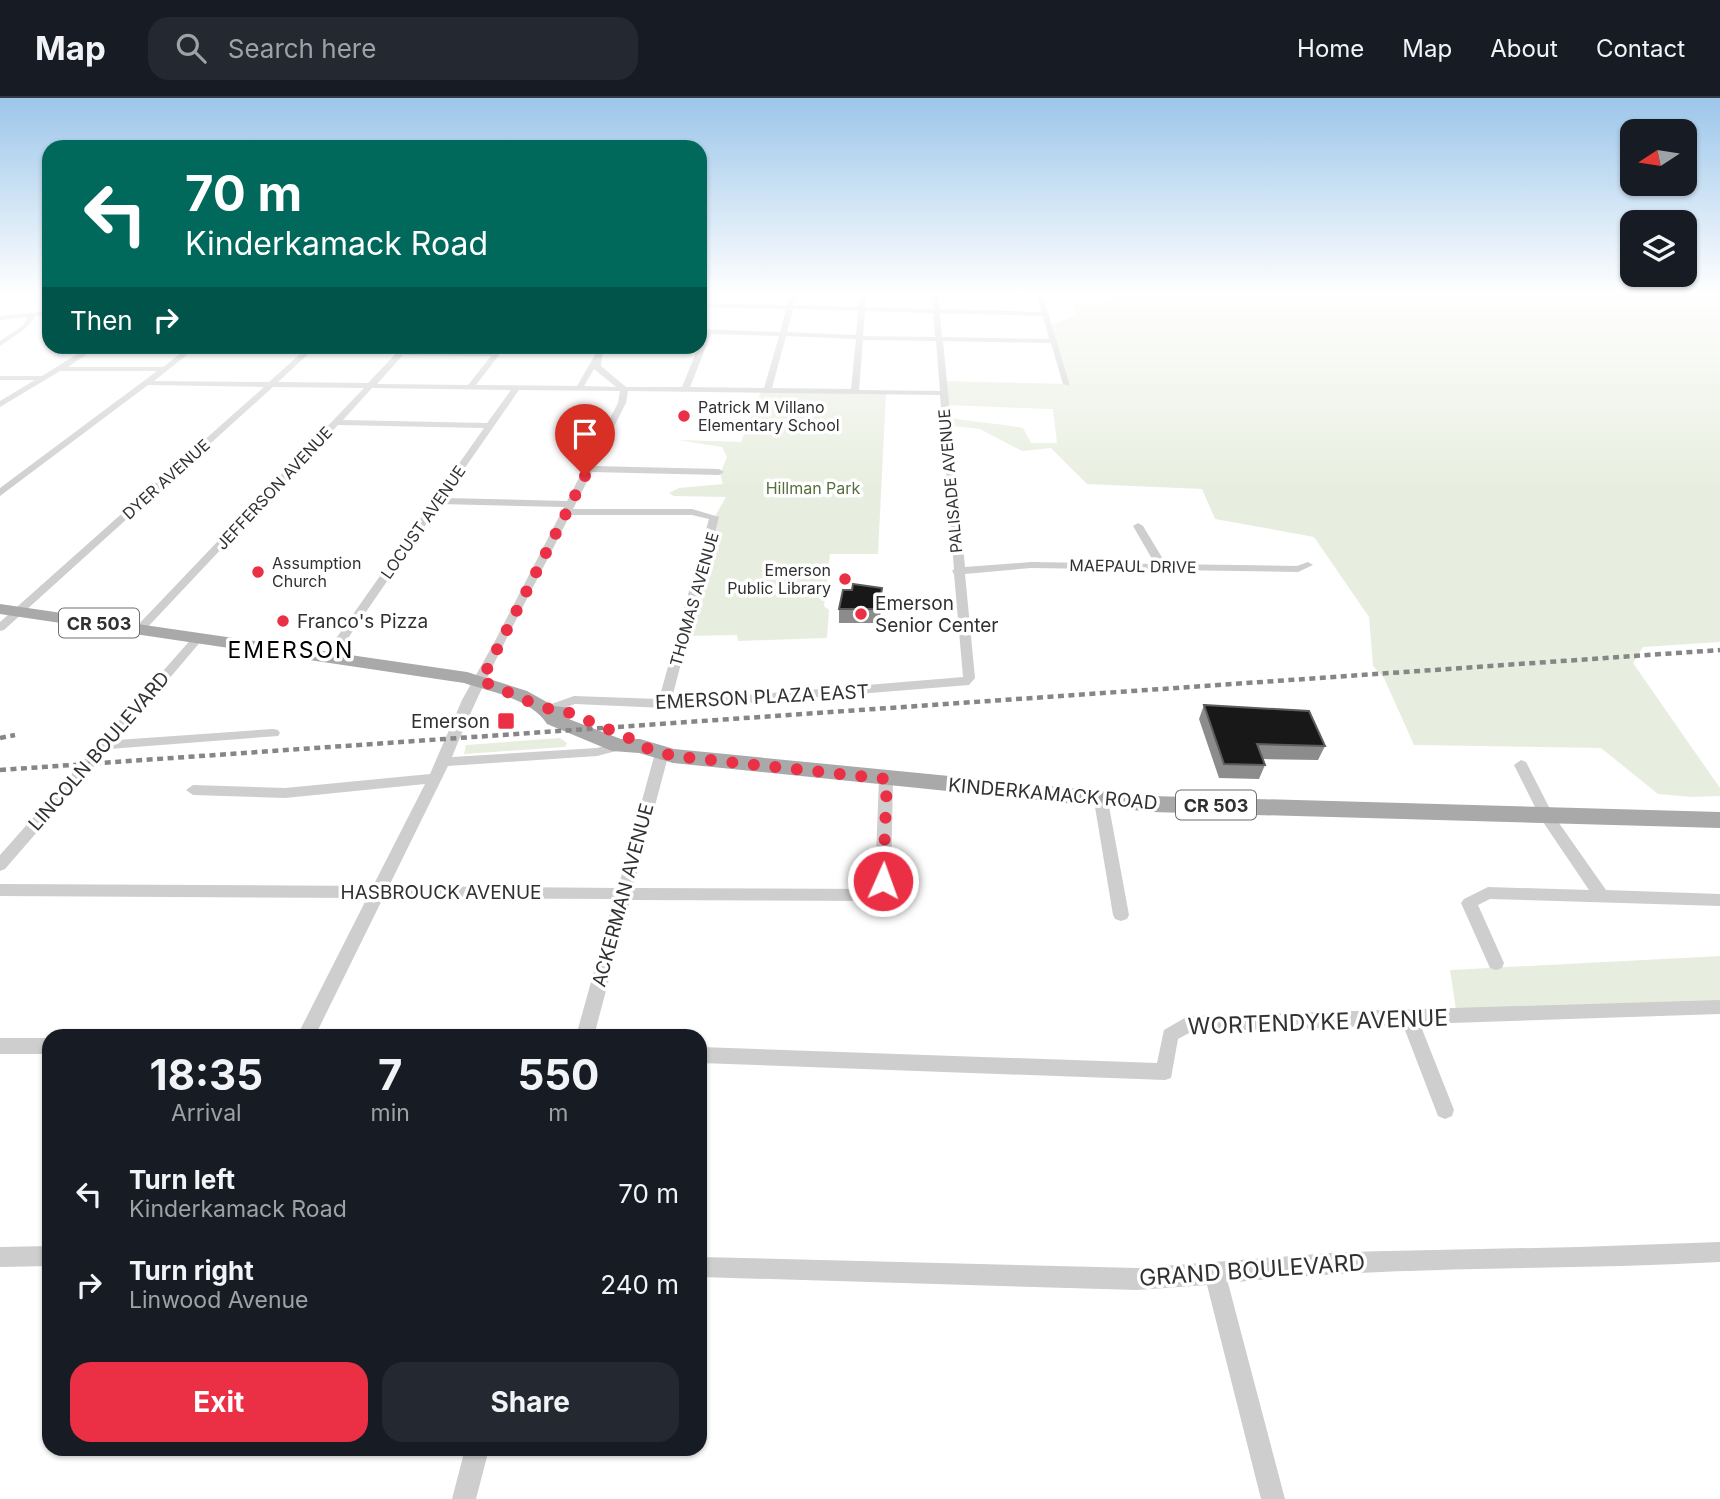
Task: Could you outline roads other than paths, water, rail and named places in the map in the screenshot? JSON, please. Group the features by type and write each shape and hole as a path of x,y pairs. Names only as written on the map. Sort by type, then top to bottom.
{"main road":[{"name":"KINDERKAMACK ROAD","path":"0,609 481,681 520,695 549,711 565,711 629,738 640,746 662,753 1101,801 1720,820"},
{"name":"KINDERKAMACK ROAD","path":"549,711 554,720 618,747 640,746"}],"street":[{"path":"0,405 76,358"},
{"path":"0,493 179,358"},
{"name":"DYER AVENUE","path":"0,628 300,358"},
{"name":"JEFFERSON AVENUE","path":"140,629 396,358"},
{"path":"470,387 493,358"},
{"path":"580,387 597,358"},
{"path":"598,358 597,367 623,388"},
{"path":"685,390 695,358"},
{"path":"767,391 776,358"},
{"path":"855,392 858,358"},
{"name":"PALISADE AVENUE","path":"940,358 957,571 968,669"},
{"path":"1059,358 1067,384"},
{"path":"59,369 166,369"},
{"path":"0,378 44,379"},
{"path":"147,383 943,393"},
{"name":"LOCUST AVENUE","path":"329,657 517,387"},
{"path":"310,1029 443,762 468,700 481,681 622,404 623,388"},
{"path":"337,422 490,426"},
{"path":"589,469 719,472"},
{"path":"438,501 567,508"},
{"name":"THOMAS AVENUE","path":"567,508 692,512 710,514 716,520 664,704"},
{"path":"1138,526 1162,566"},
{"name":"MAEPAUL DRIVE","path":"957,571 1022,565 1298,569 1308,565"},
{"name":"LINCOLN BOULEVARD","path":"0,865 198,638"},
{"name":"EMERSON PLAZA EAST","path":"549,711 574,700 664,704 960,684 969,678 968,669"},
{"path":"104,745 273,733"},
{"path":"443,762 597,752 618,747"},
{"name":"ACKERMAN AVENUE","path":"587,1029 662,753"},
{"path":"1521,765 1546,815 1602,896"},
{"path":"193,790 285,793 435,778"},
{"name":"HASBROUCK AVENUE","path":"0,890 624,893 883,888 887,779"},
{"path":"1101,801 1121,915"},
{"path":"1496,963 1469,903 1472,899 1488,893 1720,900"},
{"name":"WORTENDYKE AVENUE","path":"707,1055 1165,1072 1170,1035 1188,1024 1720,1007"},
{"path":"1409,1018 1445,1110"},
{"path":"0,1046 42,1046"},
{"name":"GRAND BOULEVARD","path":"707,1267 1137,1279 1217,1276 1340,1262 1630,1258 1720,1252"},
{"path":"0,1257 42,1256"},
{"path":"1217,1276 1218,1291 1273,1499"},
{"path":"464,1499 475,1456"}],"railway":[{"path":"0,770 1720,650"},
{"path":"0,738 15,735"}],"place":[{"name":"Patrick M Villano Elementary School","path":"684,416"},
{"name":"Assumption Church","path":"258,572"},
{"name":"Emerson Public Library","path":"845,579"},
{"name":"Emerson Senior Center","path":"861,614"},
{"name":"Franco's Pizza","path":"283,621"},
{"name":"Emerson","path":"506,721"}],"district":[{"name":"EMERSON","path":"291,650"}],"park label":[{"name":"Hillman Park","path":"813,488"}]}
